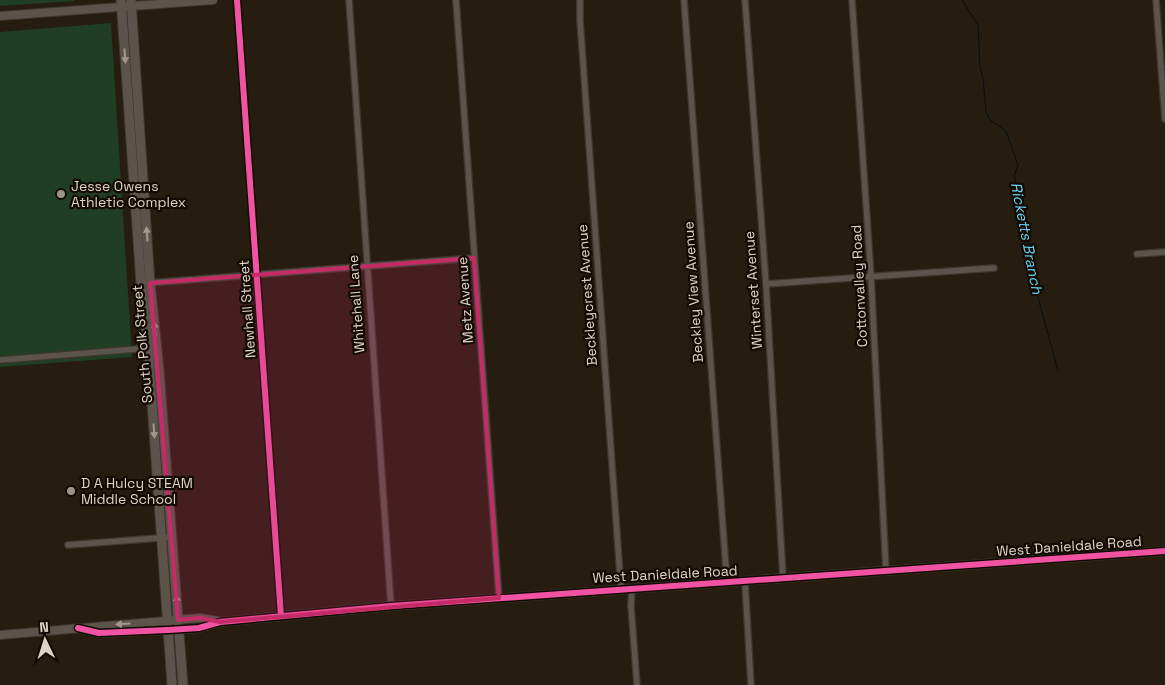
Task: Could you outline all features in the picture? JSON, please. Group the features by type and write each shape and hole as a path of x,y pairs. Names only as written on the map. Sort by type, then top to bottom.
{"main road":[{"name":"South Polk Street","path":"126,3 146,283 157,400 161,462 162,538 172,685"},
{"name":"South Polk Street","path":"161,462 172,537 183,685"}],"street":[{"path":"0,16 126,3 213,0"},
{"name":"Newhall Street","path":"237,0 281,616"},
{"name":"Whitehall Lane","path":"348,0 391,606"},
{"name":"Metz Avenue","path":"456,0 499,598"},
{"name":"Beckleycrest Avenue","path":"580,0 621,589"},
{"name":"Beckley View Avenue","path":"684,0 727,583"},
{"name":"Winterset Avenue","path":"745,0 766,284 783,578"},
{"name":"Cottonvalley Road","path":"852,0 872,276 886,571"},
{"path":"1156,0 1165,120"},
{"path":"1137,254 1165,252"},
{"path":"146,283 474,258"},
{"path":"766,284 994,268"},
{"path":"0,360 153,348"},
{"path":"68,545 172,537"},
{"name":"West Danieldale Road","path":"78,628 99,633 179,630 199,628 220,622 391,606 1165,551"},
{"path":"745,582 751,685"},
{"path":"632,588 631,606 637,685"},
{"name":"West Danieldale Road","path":"0,635 200,618 220,622"}],"highlighted area":[{"path":"474,258 499,598 220,622 200,618 178,620 150,283"}],"green space":[{"path":"0,0 74,0 74,1 0,6"},
{"name":"Jesse Owens Athletic Complex","path":"111,23 132,357 0,367 0,32"}],"waterway":[{"name":"Ricketts Branch","path":"962,0 978,25 980,67 986,111 989,119 1006,131 1018,165 1014,176 1027,231 1030,268 1058,371"}],"cycle path":[{"path":"237,0 281,616"},
{"path":"78,628 99,633 199,628 220,622 391,606 1165,551"}],"place":[{"name":"Jesse Owens Athletic Complex","path":"61,194"},
{"name":"D A Hulcy STEAM Middle School","path":"71,491"}]}
